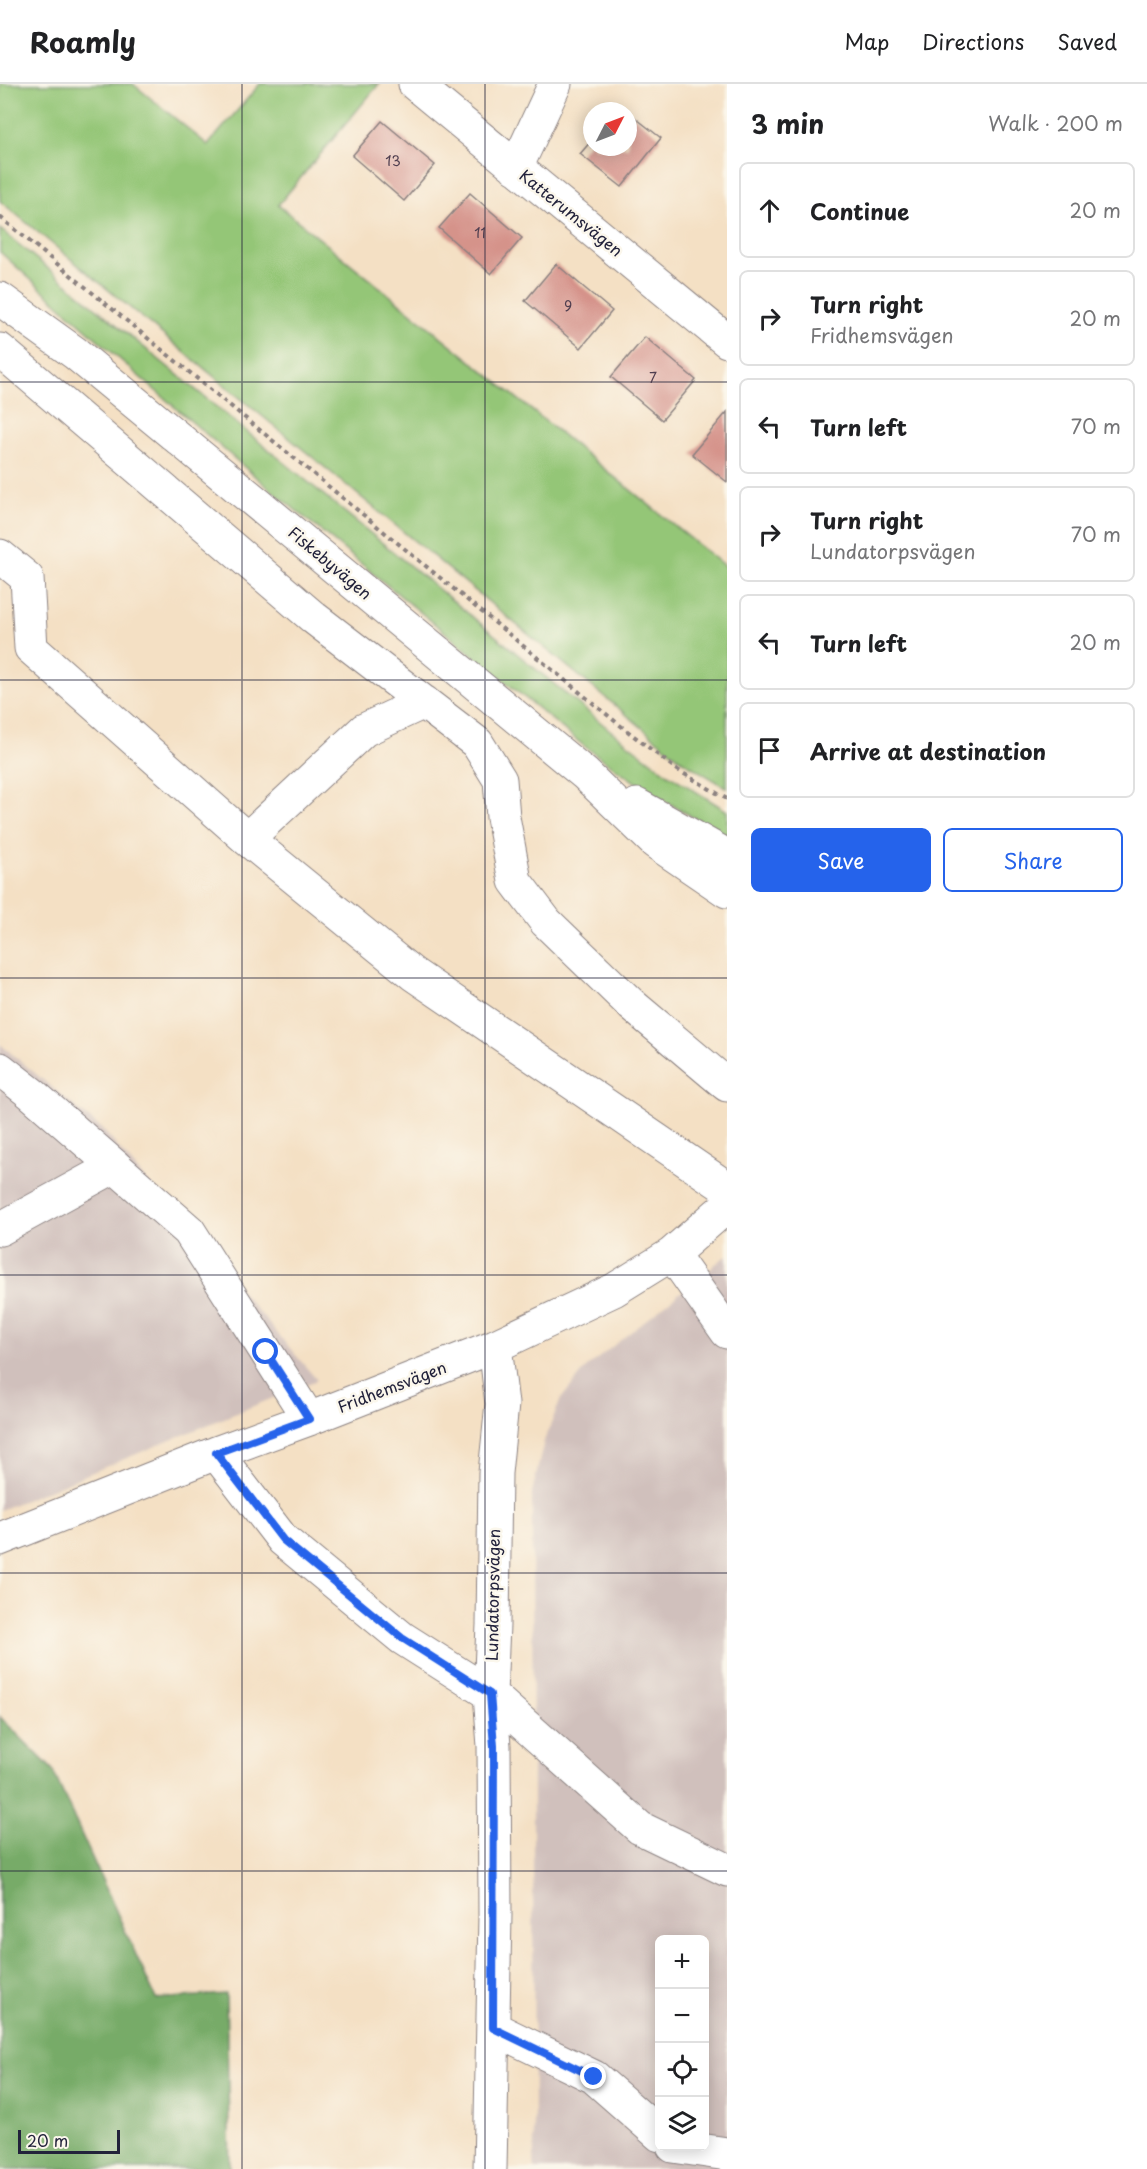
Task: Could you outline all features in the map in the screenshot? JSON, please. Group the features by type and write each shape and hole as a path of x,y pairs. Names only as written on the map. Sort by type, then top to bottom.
{"street":[{"name":"Katterumsvägen","path":"415,84 727,341"},
{"path":"516,168 555,84"},
{"name":"Fiskebyvägen","path":"0,276 75,353"},
{"name":"Fiskebyvägen","path":"0,298 75,353 585,774 655,842 727,891"},
{"path":"0,350 314,618 477,743 500,780 503,817 515,881 546,922 632,1005 727,1084"},
{"path":"0,556 27,578 31,648 246,839 414,974 727,1188"},
{"path":"246,839 364,730 424,702"},
{"name":"Fiskebyvägen","path":"585,774 727,856"},
{"path":"0,1069 189,1231 309,1419"},
{"path":"0,1229 115,1166"},
{"name":"Fridhemsvägen","path":"0,1539 495,1346 614,1290 672,1254 727,1206"},
{"path":"672,1254 727,1332"},
{"name":"Lundatorpsvägen","path":"490,2169 494,1746 490,1694 495,1473 502,1404 495,1346"},
{"path":"216,1453 283,1540 402,1638 490,1694 640,1828 727,1870"},
{"path":"493,2028 594,2077 655,2131"},
{"path":"707,2151 727,2154"}],"path":[{"path":"0,217 616,722 676,768 727,800"}],"shaded area":[{"path":"0,1044 103,1130 317,1380 0,1510"},
{"path":"727,1255 727,2169 534,2169 532,1493 544,1441 561,1399 587,1367"}],"green space":[{"path":"0,84 133,84 208,145 260,84 379,84 278,205 727,568 727,788 684,762 0,201"},
{"path":"0,229 610,730 668,774 727,811 727,837 648,791 584,746 271,490 0,252"},
{"path":"0,1717 52,1769 156,1999 226,1994 230,2169 0,2169"}],"building":[{"path":"637,119 661,138 622,187 580,154 583,150 583,156 637,156"},
{"path":"382,121 435,165 404,201 352,156"},
{"path":"470,193 522,238 491,274 439,228"},
{"path":"556,264 612,311 581,348 525,301"},
{"path":"645,337 696,380 662,420 611,377"},
{"path":"727,412 727,482 692,454"}],"route":[{"path":"266,1352 309,1419 216,1453 283,1540 402,1638 490,1694 494,1746 493,2028 594,2077"}]}
